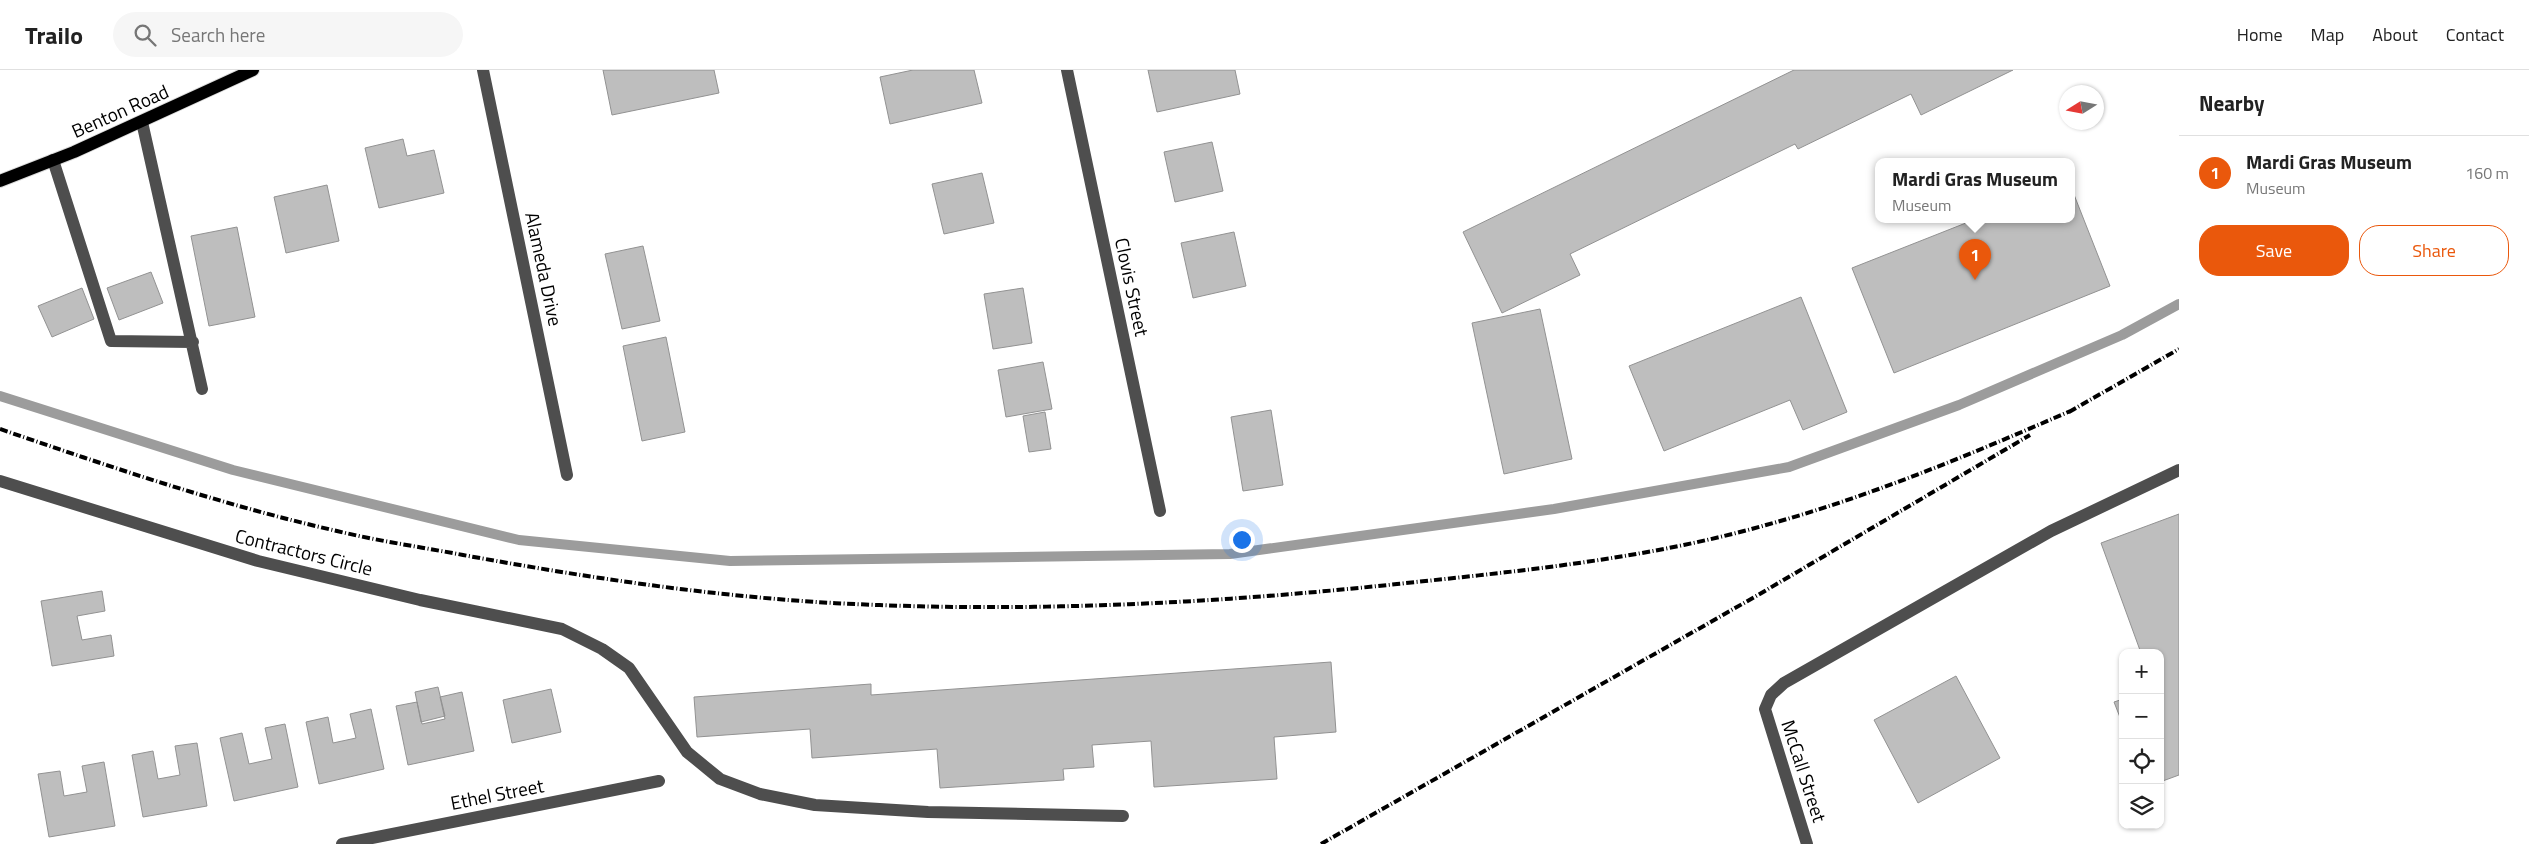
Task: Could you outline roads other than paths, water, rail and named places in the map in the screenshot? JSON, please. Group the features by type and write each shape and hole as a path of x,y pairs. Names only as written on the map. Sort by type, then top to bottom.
{"main road":[{"name":"Benton Road","path":"0,181 142,122 254,70"}],"street":[{"name":"Alameda Drive","path":"483,70 568,475"},
{"name":"Clovis Street","path":"1067,70 1160,511"},
{"path":"142,122 193,342 202,389"},
{"path":"53,160 110,341 193,342"},
{"name":"McCall Street","path":"1807,844 1765,710 1771,695 1784,683 2043,536 2179,470"},
{"name":"Contractors Circle","path":"0,481 258,561 420,600 562,629 602,649 629,668 687,752 720,779 760,794 815,805 928,812 1123,816"},
{"name":"Ethel Street","path":"342,844 659,781"}],"waterway":[{"path":"0,396 233,470 519,540 730,561 1230,554 1554,509 1789,467 1959,405 2122,335 2179,304"}],"railway":[{"path":"2069,412 2179,349"},
{"path":"0,429 167,484 294,521 368,538 509,563 647,585 786,600 904,606 1045,607 1186,601 1327,591 1537,569 1675,547 1766,525 1845,501 1999,442 2075,409"},
{"path":"1321,844 1758,595 2030,435"}],"place":[{"name":"Mardi Gras Museum","path":"1975,280"}]}
